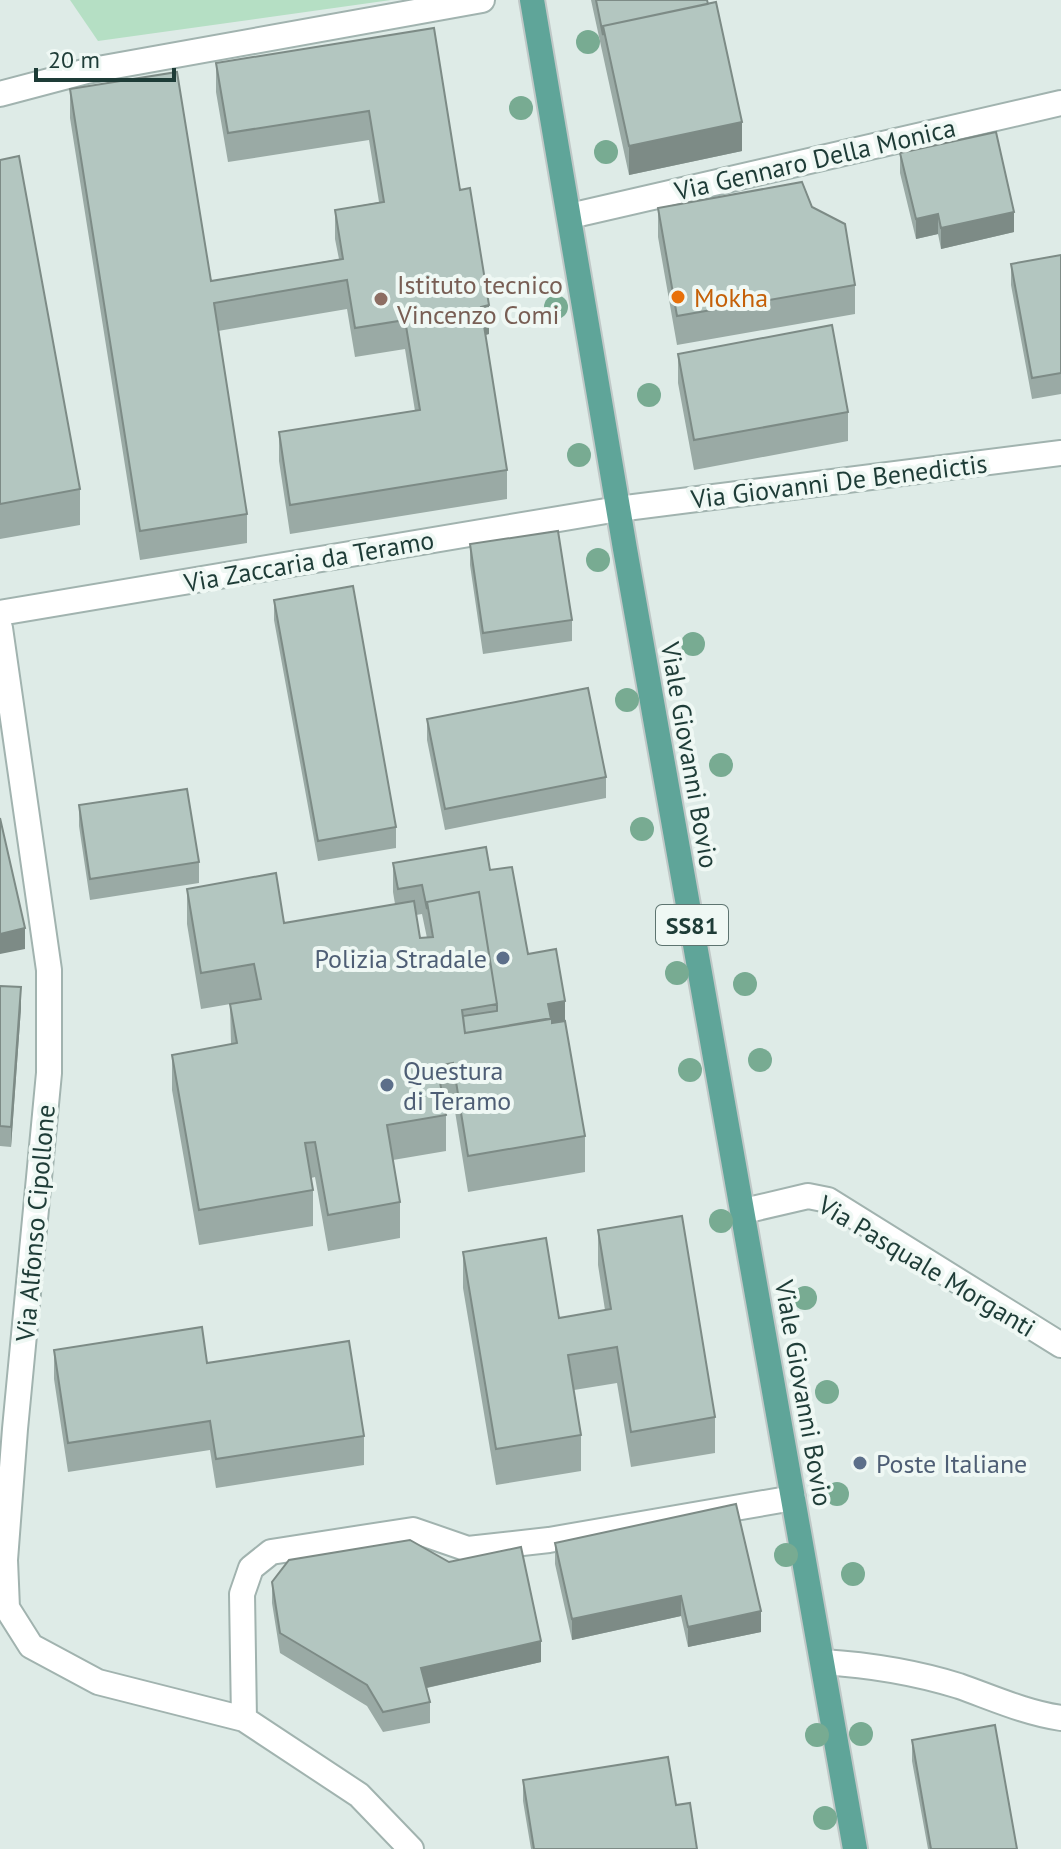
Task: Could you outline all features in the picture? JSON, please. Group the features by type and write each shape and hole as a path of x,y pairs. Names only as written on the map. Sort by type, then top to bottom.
{"main road":[{"name":"Viale Giovanni Bovio","path":"532,0 618,509 855,1849"}],"street":[{"path":"0,94 87,71 482,0"},
{"name":"Via Gennaro Della Monica","path":"570,216 1061,103"},
{"name":"Via Giovanni De Benedictis","path":"618,509 1061,453"},
{"name":"Via Zaccaria da Teramo","path":"0,613 618,509"},
{"name":"Via Alfonso Cipollone","path":"0,628 49,970 49,1073 15,1429 5,1560 7,1608 31,1646 98,1682 244,1719 359,1795 411,1849"},
{"name":"Via Pasquale Morganti","path":"744,1211 808,1196 828,1200 1061,1345"},
{"path":"244,1719 242,1594 251,1568 271,1552 413,1530 468,1549 549,1540 793,1498"},
{"path":"823,1662 879,1665 956,1685 1040,1715 1061,1718"}],"green space":[{"path":"70,0 391,0 98,41"}],"building":[{"path":"596,0 707,0 708,4 603,26 603,35"},
{"path":"716,2 742,122 629,146 603,26"},
{"name":"Istituto tecnico Vincenzo Comi","path":"434,28 460,190 470,188 489,305 481,307 507,470 290,505 279,432 420,410 405,320 355,328 347,280 214,303 247,514 140,531 70,89 177,72 211,281 343,259 335,210 384,202 369,111 228,133 216,63"},
{"path":"996,132 1014,212 941,228 938,214 916,219 900,153"},
{"path":"19,156 80,489 0,504 0,160"},
{"path":"802,182 812,207 845,224 855,285 677,316 658,208"},
{"path":"1061,255 1061,373 1032,378 1011,264"},
{"path":"832,325 848,412 694,440 678,354"},
{"path":"558,531 572,620 483,633 470,544"},
{"path":"353,586 396,827 318,841 274,600"},
{"path":"588,688 606,777 445,809 427,719"},
{"path":"187,789 199,862 90,879 79,805"},
{"path":"0,818 25,928 0,934"},
{"path":"486,847 490,870 512,867 528,954 556,949 565,1001 548,1004 551,1019 465,1033 463,1016 497,1011 479,892 427,902 427,909 422,885 398,889 393,863"},
{"name":"Questura di Teramo","path":"276,873 284,923 414,901 420,938 433,937 427,902 479,892 497,1004 462,1010 465,1033 552,1018 552,1023 565,1021 585,1136 468,1156 453,1063 437,1066 446,1115 387,1125 400,1202 328,1215 315,1142 305,1143 313,1190 199,1210 172,1055 237,1043 230,1004 261,999 254,964 201,973 187,889"},
{"path":"0,986 21,987 11,1127 0,1126"},
{"path":"682,1216 715,1417 631,1432 617,1347 568,1355 581,1435 496,1449 463,1252 546,1238 559,1318 611,1309 598,1230"},
{"path":"202,1327 207,1363 349,1341 364,1436 216,1459 210,1421 68,1443 54,1350"},
{"path":"736,1504 761,1611 688,1627 681,1596 572,1619 555,1543"},
{"path":"410,1540 449,1562 521,1547 541,1641 421,1668 430,1702 383,1712 367,1685 280,1633 272,1582 289,1560"},
{"path":"995,1725 1017,1849 931,1849 912,1740"},
{"path":"668,1757 676,1805 690,1803 697,1849 534,1849 523,1780"}],"place":[{"name":"Mokha","path":"678,297"},
{"name":"Istituto tecnico Vincenzo Comi","path":"381,299"},
{"name":"Polizia Stradale","path":"503,958"},
{"name":"Questura di Teramo","path":"387,1085"},
{"name":"Poste Italiane","path":"860,1463"}]}
